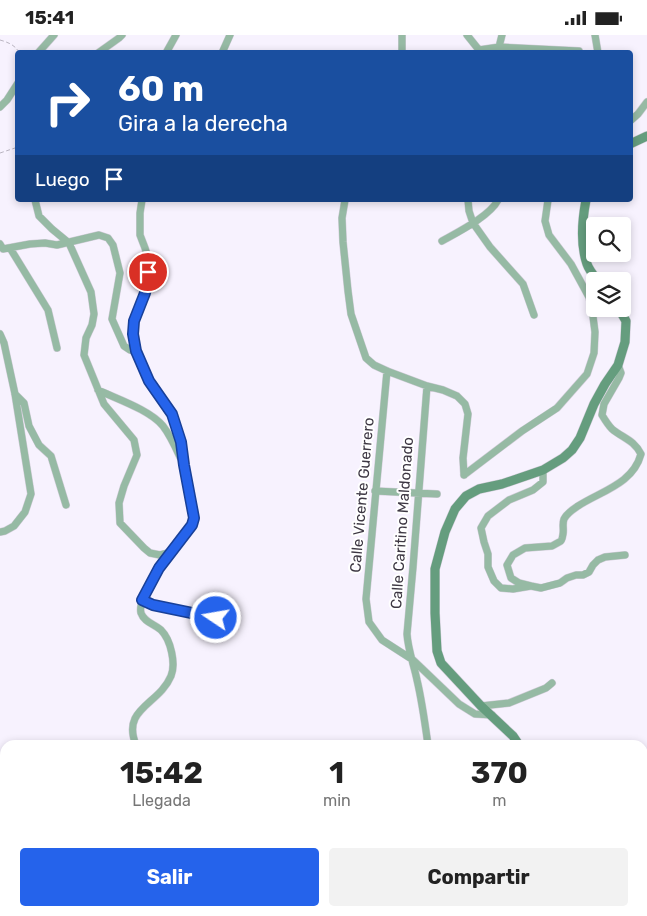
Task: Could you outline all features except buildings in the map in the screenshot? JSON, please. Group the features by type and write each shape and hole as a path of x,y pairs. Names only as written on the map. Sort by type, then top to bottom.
{"main road":[{"path":"633,143 647,136"},
{"path":"586,202 583,216 583,240 587,265 592,272"},
{"path":"516,740 514,735 481,706 441,663 437,651 435,613 436,569 445,532 455,509 466,496 479,489 502,484 543,470 572,450 580,438 597,397 618,365 625,342 626,321 624,317"}],"street":[{"path":"41,50 54,35"},
{"path":"102,50 122,35"},
{"path":"168,50 176,35"},
{"path":"224,50 230,35"},
{"path":"402,35 402,50"},
{"path":"467,35 478,50"},
{"path":"499,47 502,35"},
{"path":"595,35 598,50"},
{"path":"484,50 499,47 558,50"},
{"path":"0,107 15,87"},
{"path":"633,118 647,102"},
{"path":"36,202 39,216 69,243 91,292 94,314 92,325 86,338 84,355 104,404 134,440 136,455 119,503 120,523 150,553 160,555 172,552"},
{"path":"134,740 132,723 137,713 164,689 172,676 174,662 170,644 162,631 146,620 141,612 142,600 159,568 192,525 194,518 181,442 172,414 149,381 136,351 133,334 134,321 142,304 148,282 148,261 140,235 142,202"},
{"path":"345,202 342,218 343,242 351,314 366,358 374,365 387,371 457,396 465,404 468,414 463,458 464,475 556,408 587,374 594,353 595,332 589,297 570,264 549,235 545,221 548,202"},
{"path":"468,202 473,223 490,247 523,284 534,315"},
{"path":"442,241 473,223 495,206 497,202"},
{"path":"0,244 3,249 30,244 45,243 57,245 99,235 108,237 113,245 120,273 112,319 124,346 136,351"},
{"path":"10,248 48,310 57,349"},
{"path":"0,334 4,343 15,393 31,494 25,512 14,526 0,532"},
{"path":"618,365 621,373 604,404 602,415 610,427 638,447 641,454 639,461 630,475 616,486 585,501 568,512 563,521 561,541 552,545 525,548 513,555 507,565 511,578 519,583 540,588 560,583 576,575 583,575 589,572 598,560 605,557 625,555"},
{"name":"Calle Vicente Guerrero","path":"387,371 366,599 369,622 382,640 413,660"},
{"name":"Calle Caritino Maldonado","path":"427,386 407,645 413,660 423,707 427,740"},
{"path":"98,390 149,414 162,425 173,441 184,465"},
{"path":"15,393 24,403 29,426 39,445 52,456 66,505"},
{"path":"531,585 513,589 502,588 494,581 488,567 488,554 481,528 488,516 509,500 533,490 542,481 543,470"},
{"path":"376,491 437,494"},
{"path":"142,600 153,605 216,618"},
{"path":"413,660 459,705 475,714 492,715"},
{"path":"481,706 509,703 546,688 552,683"}],"path":[{"path":"0,40 9,43 18,50"},
{"path":"0,153 15,148"}],"route":[{"path":"148,272 148,282 142,304 134,321 133,334 136,351 149,381 172,414 181,442 194,518 192,525 159,568 142,600 153,605 216,618"}]}
